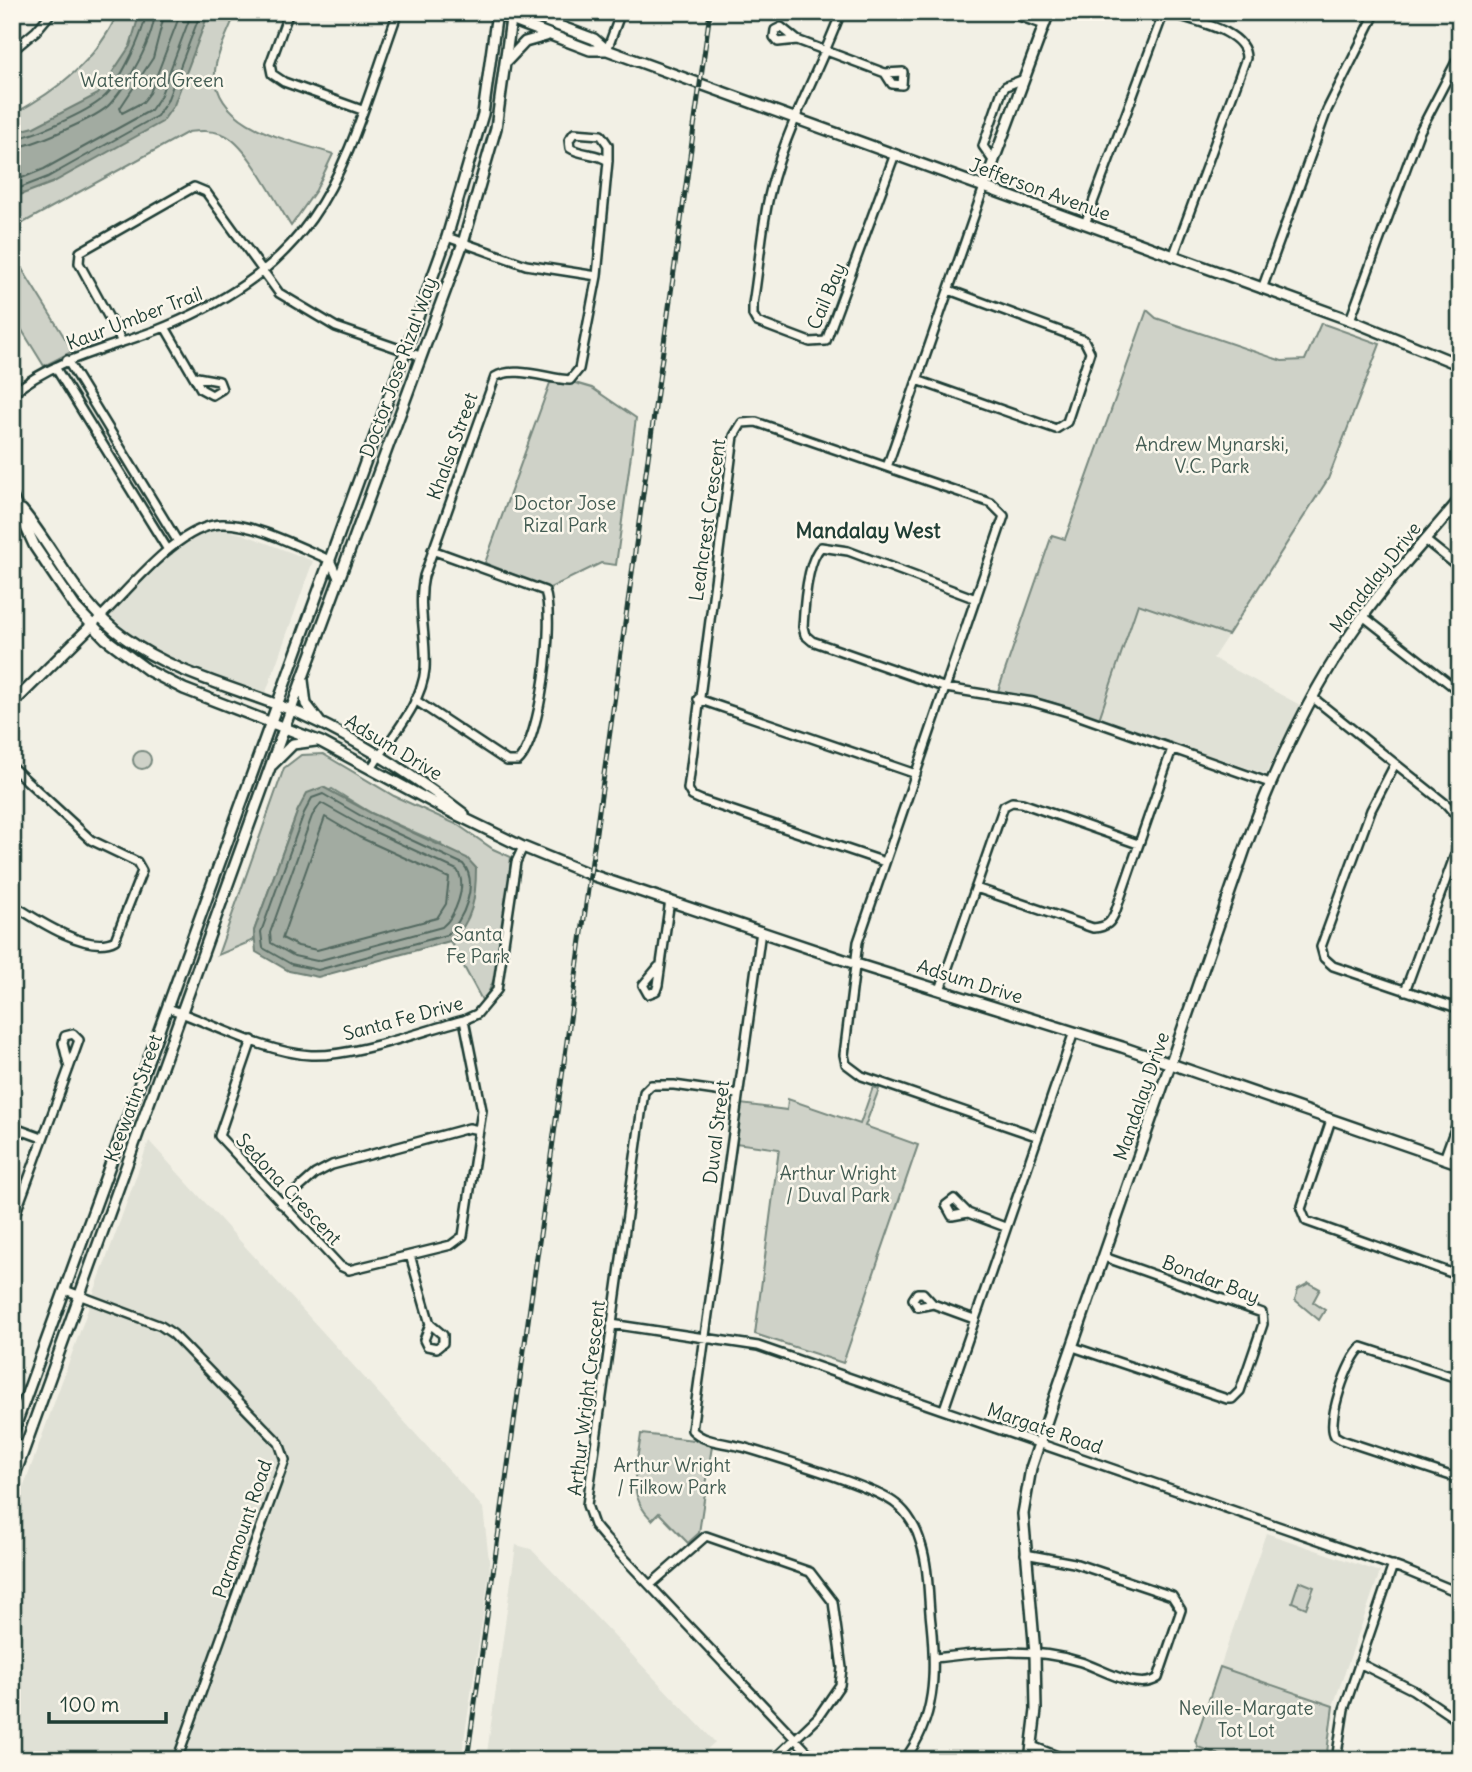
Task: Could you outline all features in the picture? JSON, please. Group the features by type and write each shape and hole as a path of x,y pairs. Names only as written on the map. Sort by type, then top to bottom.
{"street":[{"path":"12,51 36,31 52,12"},
{"path":"289,12 270,64 272,74 284,82 362,110"},
{"name":"Kaur Umber Trail","path":"12,394 67,360 165,327 211,306 262,273 299,237 318,213 341,168 398,12"},
{"name":"Jefferson Avenue","path":"522,12 594,39 607,50"},
{"path":"537,12 554,24"},
{"path":"607,50 621,12"},
{"path":"795,117 841,12"},
{"path":"1008,12 1044,25"},
{"path":"887,467 1048,12"},
{"path":"1086,225 1166,12 1238,39 1246,49 1246,58 1173,257"},
{"path":"1262,289 1327,110 1376,12"},
{"name":"Jefferson Avenue","path":"495,13 511,16 590,50 607,50 795,117 1350,320 1460,365"},
{"name":"Doctor Jose Rizal Way","path":"273,721 447,237 483,114 495,13"},
{"name":"Doctor Jose Rizal Way","path":"285,726 419,356 463,243 496,128 511,16"},
{"path":"506,63 520,45 532,37 550,35"},
{"path":"797,40 885,73"},
{"path":"1350,320 1419,133 1460,54"},
{"path":"994,162 983,146 985,134 1002,91 1006,86 1024,79"},
{"name":"Cail Bay","path":"795,117 768,199 752,315 765,327 818,344 830,337 895,154"},
{"path":"574,133 601,135 608,145 608,161 601,156 576,152 570,148 569,140 574,133"},
{"name":"Khalsa Street","path":"371,769 415,700 425,667 420,594 432,550 495,377 512,372 570,380 576,375 597,276 608,161"},
{"path":"121,340 79,263 80,252 186,189 194,187 206,192 279,293 310,314 337,327 419,356"},
{"path":"447,237 526,265 597,276"},
{"path":"918,380 1056,429 1067,422 1090,352 1084,340 949,290"},
{"path":"165,327 197,377"},
{"path":"67,360 178,542"},
{"path":"55,367 168,551"},
{"name":"Leahcrest Crescent","path":"885,862 692,796 687,780 737,429 742,422 757,422 991,503 1004,516 858,942 844,1055 846,1065 852,1072 1036,1136"},
{"name":"Mandalay Drive","path":"1030,1760 1035,1653 1023,1514 1026,1491 1040,1443 1270,783 1312,697 1363,616 1460,499"},
{"name":"Adsum Drive","path":"14,500 70,582 122,637 163,662 326,726 379,755 474,821"},
{"name":"Adsum Drive","path":"14,500 24,526 46,566 92,625 138,663 170,682 321,742 447,810 523,847 589,874 856,964 1171,1064 1460,1164"},
{"path":"12,704 168,551 196,530 223,524 243,527 330,560 339,580"},
{"path":"1425,540 1460,568"},
{"path":"976,599 838,548 821,547 814,553 803,615 805,635 812,641 946,688 1033,702 1270,783"},
{"path":"415,700 507,761 518,761 531,736 545,657 548,608 545,591 432,550"},
{"path":"1363,616 1460,692"},
{"path":"302,677 306,704 326,726"},
{"path":"1312,697 1460,820"},
{"path":"698,699 916,774"},
{"name":"Keewatin Street","path":"13,1431 273,721"},
{"name":"Keewatin Street","path":"12,1483 285,726"},
{"path":"269,768 293,744 321,742"},
{"path":"976,888 1093,928 1103,928 1111,922 1116,911 1172,749"},
{"path":"1395,764 1371,810 1321,947 1324,958 1333,966 1460,1009"},
{"path":"12,767 71,824 101,848 137,862 142,872 115,940 106,945 93,945 49,927 12,904"},
{"path":"940,990 1004,806 1012,802 1138,844"},
{"path":"1405,991 1460,841"},
{"name":"Santa Fe Drive","path":"168,1008 289,1051 323,1054 464,1020 477,1014 497,990 516,862 523,847"},
{"path":"658,967 670,900"},
{"name":"Duval Street","path":"704,1338 761,931"},
{"name":"Sedona Crescent","path":"252,1040 219,1136 340,1266 349,1270 451,1245 463,1236 479,1129 480,1092 464,1020"},
{"path":"944,1409 1074,1032"},
{"path":"12,1220 69,1068"},
{"name":"Arthur Wright Crescent","path":"737,1094 674,1085 651,1085 644,1092 587,1505 594,1525 815,1760"},
{"path":"1444,1159 1460,1115"},
{"path":"1331,1119 1301,1209 1306,1221 1460,1276"},
{"path":"12,1127 42,1138"},
{"path":"282,1204 315,1174 332,1165 469,1128 479,1129"},
{"path":"968,1213 1005,1227"},
{"path":"410,1255 430,1324"},
{"name":"Bondar Bay","path":"1073,1347 1227,1399 1232,1399 1240,1391 1263,1324 1262,1313 1104,1257"},
{"name":"Paramount Road","path":"65,1290 162,1326 172,1333 279,1443 284,1452 285,1460 177,1760"},
{"path":"933,1304 974,1319"},
{"name":"Margate Road","path":"611,1324 758,1346 1393,1565 1460,1593"},
{"path":"704,1338 692,1430 702,1438 764,1453 879,1494 897,1504 911,1520 921,1543 935,1658 928,1712 915,1745 904,1760"},
{"path":"1460,1379 1362,1347 1352,1359 1330,1425 1335,1436 1342,1440 1460,1479"},
{"path":"13,1431 29,1433"},
{"path":"12,1443 24,1447"},
{"path":"650,1585 706,1536 810,1572 833,1602 842,1668 840,1685 833,1698 774,1760"},
{"path":"935,1658 1005,1651 1035,1653 1064,1657 1148,1683 1158,1678 1181,1610 1178,1601 1166,1593 1074,1563 1025,1554"},
{"path":"1336,1760 1344,1709 1393,1565"},
{"path":"1359,1663 1413,1690 1460,1722"},
{"path":"1032,1746 1068,1760"}],"shaded area":[{"path":"220,529 243,534 313,561 265,695 157,652 109,615 171,555 198,535"},
{"path":"1137,604 1228,635 1213,658 1300,705 1266,774 1099,719"},
{"path":"149,1141 483,1508 490,1569 461,1760 12,1760 12,1519"},
{"path":"1266,1533 1380,1572 1333,1706 1220,1667"},
{"path":"516,1545 531,1549 715,1742 702,1754 708,1760 486,1760"}],"green space":[{"name":"Waterford Green","path":"118,12 236,12 215,68 219,93 229,108 242,120 259,129 333,154 316,190 291,226 241,148 222,134 205,131 188,132 21,224 14,256 73,351 44,366 12,314 12,115 60,85 74,72 99,45"},
{"name":"Andrew Mynarski, V.C. Park","path":"1147,310 1156,318 1282,361 1305,360 1321,323 1380,344 1328,479 1228,635 1138,604 1099,719 1051,702 998,691 1052,535 1065,539"},
{"name":"Doctor Jose Rizal Park","path":"550,383 575,383 592,388 636,418 616,565 601,563 548,589 485,563"},
{"path":"138,751 146,751 151,760 149,767 138,769 133,764 133,756"},
{"name":"Santa Fe Park","path":"323,754 394,796 458,825 493,849 511,857 502,951 483,1002 450,941 457,936 441,844 371,813 332,789 298,810 254,931 254,940 218,955 284,768 301,755"},
{"name":"Arthur Wright / Duval Park","path":"873,1087 879,1089 865,1126 918,1145 843,1363 755,1334 779,1149 735,1143 741,1104 787,1110 788,1099 860,1124"},
{"path":"1309,1283 1320,1289 1313,1302 1325,1310 1319,1320 1295,1300 1298,1289"},
{"name":"Arthur Wright / Filkow Park","path":"641,1434 694,1440 712,1446 699,1533 688,1543 659,1513 652,1520 638,1500 635,1480"},
{"path":"1299,1581 1314,1587 1306,1608 1292,1602"},
{"name":"Neville-Margate Tot Lot","path":"1220,1667 1333,1706 1326,1760 1233,1760 1198,1747 1195,1741"}],"water":[{"path":"140,12 209,12 174,105 162,122 52,183 12,198 12,133 34,127 98,94 130,46"},
{"path":"323,787 467,858 476,868 472,908 464,926 450,941 318,977 289,971 256,952 254,931 298,810 307,793"}],"railway":[{"path":"467,1760 710,12"}],"district":[{"name":"Mandalay West","path":"868,530"}]}
